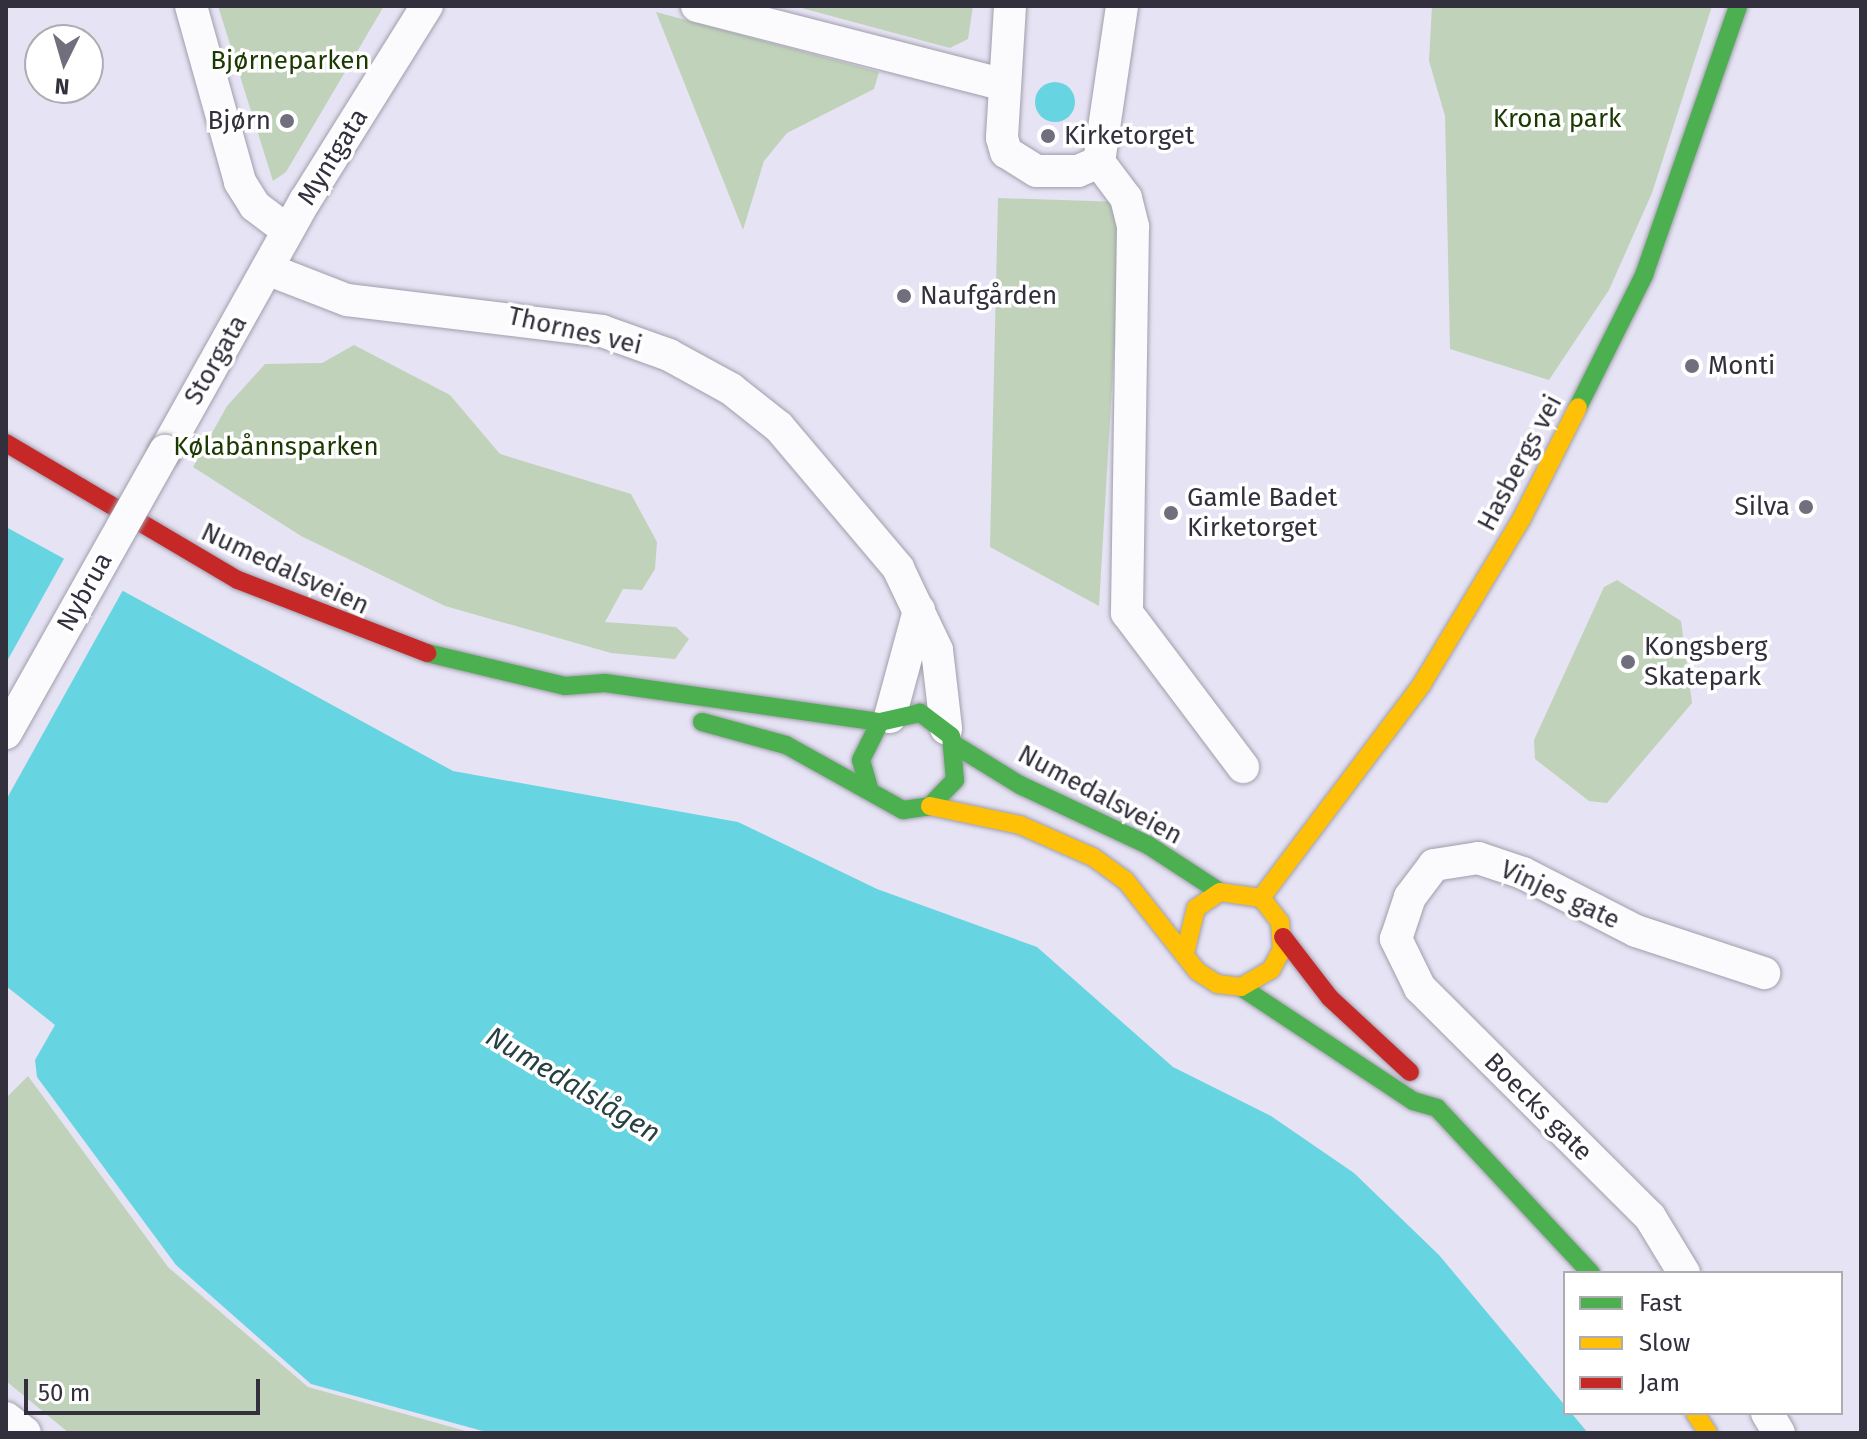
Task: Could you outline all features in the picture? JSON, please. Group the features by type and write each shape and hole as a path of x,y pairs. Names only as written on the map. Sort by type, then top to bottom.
{"main road":[{"name":"Hasbergs vei","path":"1261,898 1422,684 1522,518 1644,275 1738,6"},
{"name":"Numedalsveien","path":"6,443 202,561 320,618 414,651 565,686 631,709"},
{"name":"Numedalsveien","path":"565,686 605,683 885,719"},
{"path":"869,788 861,760 885,719 920,713 951,736 955,780 930,806"},
{"path":"675,717 766,738 869,788 903,810 930,806 1020,825 1093,857 1126,881 1186,949 1206,978 1241,987 1413,1101 1437,1108"},
{"name":"Numedalsveien","path":"951,736 1020,785 1148,845 1220,892"},
{"path":"1186,949 1196,908 1220,892 1261,898 1283,937 1330,998 1428,1088 1437,1108 1504,1172 1589,1271"},
{"path":"1241,987 1271,970 1283,937"},
{"path":"1696,1415 1708,1433"}],"street":[{"path":"191,6 240,182 255,206 288,231"},
{"name":"Myntgata","path":"267,269 427,6"},
{"path":"697,6 1000,84"},
{"path":"1010,6 1000,84 1002,138 1015,160 1037,171 1078,171 1099,162"},
{"path":"1122,6 1099,162 1126,198 1133,227 1127,613 1243,767"},
{"name":"Storgata","path":"165,451 267,269"},
{"name":"Thornes vei","path":"267,269 347,300 534,318 669,355 779,427 883,548 919,610 937,650 951,736"},
{"name":"Nybrua","path":"6,733 165,451"},
{"path":"885,719 919,610"},
{"name":"Vinjes gate","path":"1396,939 1410,897 1434,865 1478,858 1523,873 1636,931 1764,973"},
{"name":"Boecks gate","path":"1396,939 1420,988 1650,1217 1683,1271"},
{"path":"1768,1415 1779,1433"},
{"path":"6,1418 25,1433"}],"green space":[{"name":"Bjørneparken","path":"218,6 384,6 286,172 273,181"},
{"path":"794,6 973,6 968,39 950,48"},
{"name":"Krona park","path":"1432,6 1712,6 1652,193 1609,290 1549,380 1450,349 1445,116 1429,61"},
{"path":"656,12 879,72 874,89 787,133 764,161 743,230"},
{"path":"998,198 1123,202 1099,606 990,547"},
{"name":"Kølabånnsparken","path":"354,345 450,395 500,454 631,494 657,542 655,569 642,590 623,589 605,622 676,627 689,639 675,659 611,653 445,606 301,536 193,467 227,406 265,364 322,363"},
{"name":"Kongsberg Skatepark","path":"1617,580 1681,621 1692,703 1607,803 1589,801 1535,759 1534,740 1604,587"},
{"path":"28,1076 168,1267 308,1387 473,1433 69,1433 6,1381 6,1098"}],"water":[{"path":"1055,82 1069,88 1075,102 1069,116 1055,122 1041,116 1035,102 1041,88"},
{"name":"Numedalslågen","path":"6,527 453,771 738,822 877,889 1037,947 1173,1067 1271,1116 1354,1173 1439,1255 1563,1403 1563,1415 1573,1415 1588,1433 490,1433 311,1384 176,1265 37,1077 35,1060 55,1025 6,986"}],"pier":[{"path":"65,557 123,590 6,800 6,663"}],"traffic: fast":[{"path":"1578,407 1644,275 1738,6"},
{"path":"427,653 565,686 605,683 880,722"},
{"path":"702,722 786,745 903,810 930,806 955,780 951,736 920,713 880,722 861,760 869,788"},
{"path":"955,745 1020,785 1148,845 1220,892"},
{"path":"1241,987 1413,1101 1437,1108 1589,1271"}],"traffic: slow":[{"path":"1261,898 1422,684 1522,518 1578,407"},
{"path":"930,806 1020,825 1093,857 1126,881 1197,971 1217,984 1241,987 1271,970 1282,949 1280,922 1261,898 1220,892 1196,908 1186,949"},
{"path":"1696,1415 1708,1433"}],"traffic: jam":[{"path":"6,443 238,580 427,653"},
{"path":"1283,937 1330,998 1410,1072"}],"place":[{"name":"Bjørn","path":"287,121"},
{"name":"Kirketorget","path":"1048,136"},
{"name":"Naufgården","path":"904,296"},
{"name":"Monti","path":"1692,366"},
{"name":"Silva","path":"1806,507"},
{"name":"Gamle Badet Kirketorget","path":"1171,513"},
{"name":"Kongsberg Skatepark","path":"1628,662"}]}
